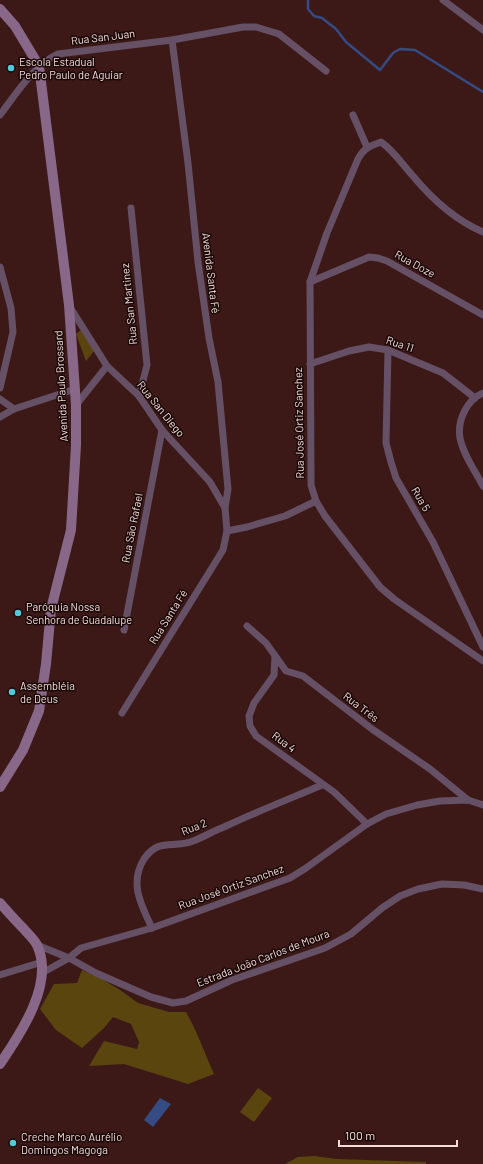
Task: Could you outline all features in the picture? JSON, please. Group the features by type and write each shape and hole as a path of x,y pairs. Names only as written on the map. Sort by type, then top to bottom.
{"main road":[{"name":"Avenida Paulo Brossard","path":"0,9 15,26 39,66 69,305 76,404 76,445 71,530 51,610 46,664 39,711 23,750 0,787"},
{"path":"0,903 37,945 42,962 42,973 38,994 30,1014 18,1037 0,1064"}],"street":[{"path":"443,0 483,30"},
{"name":"Rua San Juan","path":"0,115 39,66 51,57 58,54 172,40 243,26 256,27 280,34 326,71"},
{"name":"Avenida Santa Fé","path":"172,40 188,163 198,262 209,338 218,382 228,489 226,508"},
{"path":"353,115 367,147 381,142 391,148 420,185 444,209 469,226 483,232"},
{"name":"Rua José Ortiz Sanchez","path":"367,147 362,151 358,159 327,232 310,282 311,485 316,501 325,516 380,587 394,599 483,661"},
{"name":"Rua San Martinez","path":"131,208 147,365 139,396"},
{"name":"Rua Doze","path":"310,282 360,260 369,257 378,258 387,261 483,315"},
{"path":"0,268 11,308 13,332 0,388"},
{"name":"Rua San Diego","path":"69,305 107,366 139,396 162,430 210,482 226,508 227,531"},
{"name":"Rua 11","path":"310,364 349,351 369,347 388,350 443,373 475,398"},
{"name":"Rua 5","path":"388,350 386,443 396,478 433,542 483,647"},
{"path":"76,404 107,366"},
{"path":"0,417 14,409 75,390"},
{"path":"483,393 475,398 466,408 461,420 460,437 466,453 481,478 483,486"},
{"path":"0,399 14,409"},
{"name":"Rua São Rafael","path":"124,630 162,430"},
{"path":"227,531 285,516 316,501"},
{"name":"Rua Santa Fé","path":"122,713 223,550 227,531"},
{"name":"Rua Três","path":"247,626 266,643 286,671 303,676 372,729 430,769 468,800"},
{"name":"Rua 4","path":"275,656 274,675 254,703 249,716 250,726 256,736 322,785 334,792 367,824"},
{"name":"Rua 2","path":"152,928 139,901 137,889 138,876 144,859 152,850 159,845 193,842 223,827 322,785"},
{"name":"Rua José Ortiz Sanchez","path":"42,973 69,958 81,948 152,928 290,878 367,824 386,814 417,805 440,801 468,800 483,804"},
{"name":"Estrada João Carlos de Moura","path":"37,945 69,958 151,997 173,1003 186,1001 232,980 325,948 351,934 394,900 418,889 442,884 464,885 483,889"},
{"path":"0,976 42,962"}],"shaded area":[{"path":"81,330 95,350 86,361 76,334"},
{"path":"82,970 100,978 138,1003 169,1012 186,1012 214,1074 188,1084 124,1064 89,1066 104,1041 137,1049 139,1042 131,1024 113,1017 104,1028 82,1048 56,1030 40,1009 54,984 77,983"},
{"path":"258,1088 272,1098 254,1122 240,1112"},
{"path":"315,1156 336,1159 426,1162 426,1164 285,1164 298,1157"}],"water":[{"path":"160,1098 171,1104 153,1127 144,1120"}],"waterway":[{"path":"308,0 308,9 314,16 322,18 336,29 346,42 380,70 393,53 400,49 415,50 483,92"}],"place":[{"name":"Escola Estadual Pedro Paulo de Aguiar","path":"11,68"},
{"name":"Paróquia Nossa Senhora de Guadalupe","path":"18,613"},
{"name":"Assembléia de Deus","path":"12,692"},
{"name":"Creche Marco Aurélio Domingos Magoga","path":"13,1143"}]}
